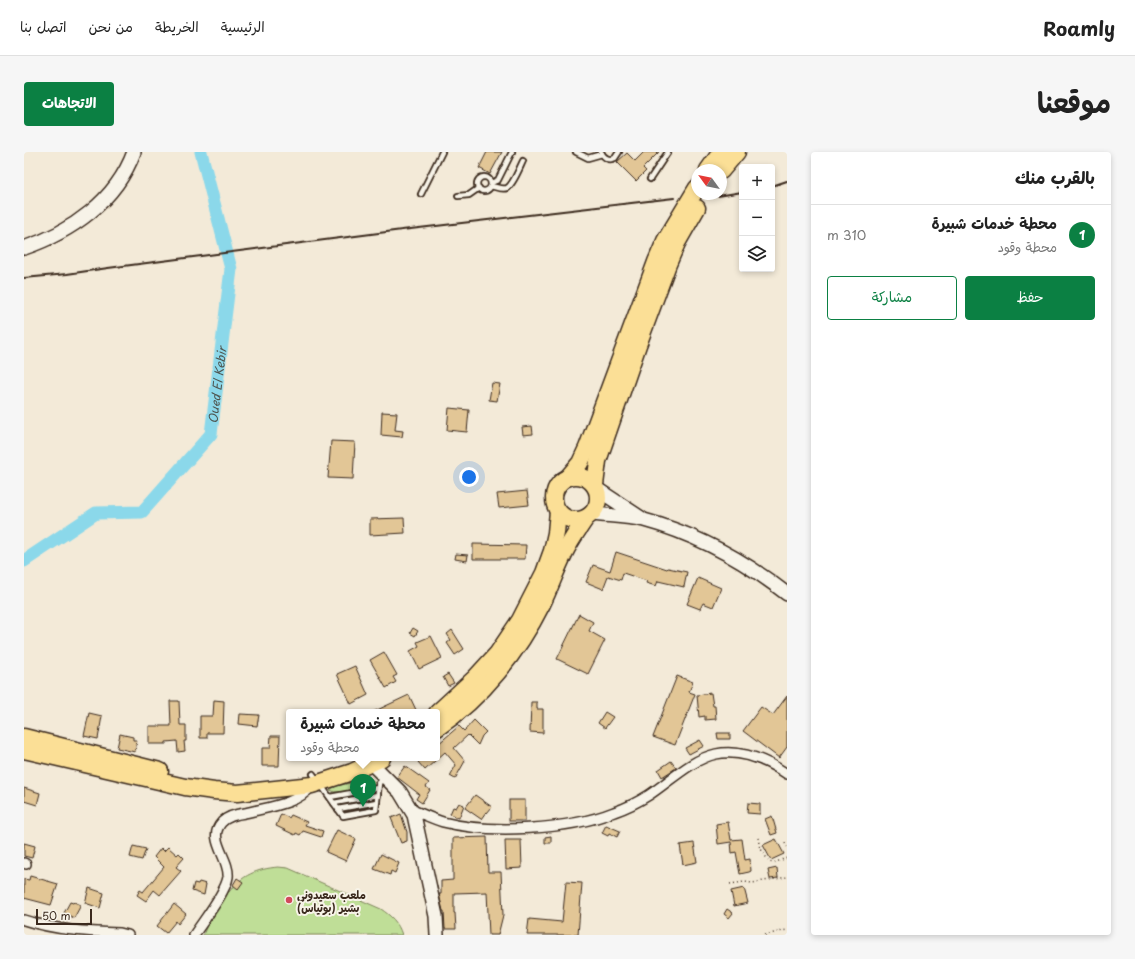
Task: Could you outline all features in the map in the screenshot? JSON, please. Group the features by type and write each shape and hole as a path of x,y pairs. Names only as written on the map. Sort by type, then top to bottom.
{"highway":[{"path":"712,164 720,152"},
{"path":"727,164 737,152"},
{"path":"440,710 475,678 497,654 532,599 547,566 556,533 558,511 554,496 556,488 561,481 568,477 580,463 587,448 665,241 691,198"},
{"path":"440,726 486,686 526,634 543,603 564,554 574,536 597,506 599,498 596,487 598,462 638,345 677,243 702,200"},
{"path":"568,477 580,475 586,477 596,487"},
{"path":"558,511 570,519 579,520 589,516"},
{"path":"24,737 195,780 229,782 315,781"},
{"path":"24,750 163,783 214,791 251,792 315,781 365,761"}],"main road":[{"path":"24,248 60,232 89,214 110,194 122,176 134,152"},
{"path":"596,487 642,519"},
{"path":"589,516 642,519 678,531 716,548 766,578 787,594"},
{"path":"371,761 382,782 400,792 412,810 417,824 436,916 437,935"}],"street":[{"path":"412,810 443,822 484,829 538,828 590,819 613,813 648,795 704,758 717,754 734,754 760,758 787,774"},
{"path":"194,935 222,893 228,876 217,843 217,832 222,822 230,816 287,802 302,796 315,781"},
{"path":"24,920 57,928 120,933 128,935"}],"lane":[{"path":"421,194 442,152"},
{"path":"479,188 486,191 498,180 512,152"},
{"path":"576,152 588,158 602,153 606,158 612,159 617,156 619,152"},
{"path":"650,179 668,152"},
{"path":"479,188 478,184 481,178 488,178 491,185 503,189 507,188 511,185 523,161"},
{"path":"458,196 468,195 479,188"},
{"path":"315,781 330,797 343,816 376,810 378,794 382,782"},
{"path":"330,797 382,782"},
{"path":"334,803 378,794"},
{"path":"338,809 377,802"}],"path":[{"path":"759,838 761,849 769,862 774,863 787,858"},
{"path":"785,843 787,847"},
{"path":"730,884 744,882 752,883 787,877"},
{"path":"766,935 787,930"}],"green space":[{"path":"371,779 375,782 373,785 345,792 334,792 330,790 336,786"},
{"name":"ملعب سعيدوني بشير (بوتياس)","path":"278,867 288,868 381,909 394,920 402,935 203,935 222,889 229,892 239,881 250,874 263,869"}],"building":[{"path":"487,152 502,152 490,174 479,168"},
{"path":"644,152 659,152 643,168 646,171 636,181 617,162 627,153 635,161"},
{"path":"492,383 500,384 497,401 489,400"},
{"path":"449,408 469,410 467,432 447,430"},
{"path":"382,412 397,413 395,430 403,431 402,437 381,435"},
{"path":"532,426 533,434 523,435 522,427"},
{"path":"331,441 355,442 353,479 328,478"},
{"path":"527,491 529,505 499,508 497,494"},
{"path":"404,518 405,533 370,535 370,519"},
{"path":"473,544 526,545 525,559 473,559"},
{"path":"616,552 667,569 687,572 684,587 658,581 656,586 646,583 647,581 623,573 621,580 608,576 603,589 586,582 593,565 610,571"},
{"path":"456,554 468,555 467,561 455,559"},
{"path":"698,578 721,588 713,607 703,603 700,609 687,604"},
{"path":"579,614 593,622 589,631 605,640 588,674 557,659"},
{"path":"413,628 418,631 415,636 410,633"},
{"path":"452,630 464,649 455,655 447,643 451,640 447,634"},
{"path":"431,636 442,658 419,669 410,651 419,646 417,642"},
{"path":"384,652 397,675 393,677 396,682 386,688 370,660"},
{"path":"355,666 368,695 351,704 337,674"},
{"path":"448,674 454,683 448,686 443,677"},
{"path":"677,676 693,682 689,692 695,694 675,745 653,737"},
{"path":"711,693 713,706 715,706 716,719 705,720 705,716 699,717 697,695"},
{"path":"409,695 416,709 379,709"},
{"path":"787,696 787,747 779,758 743,731 761,707 773,715"},
{"path":"214,700 224,701 223,733 207,733 207,738 200,738 200,716 213,716"},
{"path":"170,701 179,701 180,725 186,725 186,741 184,741 185,751 178,752 177,741 166,742 166,744 149,744 149,726 171,726"},
{"path":"531,702 537,702 537,709 543,709 543,733 530,732"},
{"path":"605,712 613,717 605,728 598,723"},
{"path":"89,713 102,716 98,739 84,736"},
{"path":"240,714 259,715 257,726 239,724"},
{"path":"474,720 486,732 482,736 478,745 468,735 454,748 465,761 455,779 450,776 456,765 445,752 440,756 440,742 459,726 464,731"},
{"path":"717,733 730,733 730,739 718,739"},
{"path":"120,734 133,737 133,740 137,740 135,752 117,748"},
{"path":"271,736 280,736 279,766 262,766 262,748 270,748"},
{"path":"700,740 704,746 689,754 685,748"},
{"path":"419,761 435,761 425,770 418,762"},
{"path":"671,761 676,768 662,777 658,770"},
{"path":"405,766 429,783 426,787 430,790 422,803 416,799 419,794 397,777"},
{"path":"24,788 40,793 37,805 24,801"},
{"path":"475,795 492,807 481,819 465,808"},
{"path":"509,800 525,800 525,821 509,821"},
{"path":"459,803 464,805 459,818 450,814 453,807 456,808"},
{"path":"748,803 760,804 760,814 747,813"},
{"path":"281,814 289,818 291,815 307,822 305,825 323,831 321,837 303,831 300,835 296,833 295,835 276,826"},
{"path":"401,814 407,832 407,841 401,843 391,818"},
{"path":"772,816 777,833 771,835 765,819"},
{"path":"728,822 731,840 742,839 745,860 750,859 751,871 749,872 740,874 736,852 732,853 731,842 718,844 716,824"},
{"path":"606,825 620,831 617,837 609,833 608,836 602,833"},
{"path":"337,830 356,839 346,861 326,852"},
{"path":"551,836 551,843 545,843 545,837"},
{"path":"487,837 488,872 501,872 503,915 498,935 489,935 487,892 454,893 456,929 445,929 444,911 439,894 441,894 441,881 453,880 453,838"},
{"path":"776,839 784,854 771,860 763,845"},
{"path":"505,840 521,840 522,868 506,869"},
{"path":"24,843 35,846 32,858 24,856"},
{"path":"694,843 697,862 683,865 680,845"},
{"path":"133,846 146,849 142,860 130,857"},
{"path":"168,847 177,855 179,853 184,858 176,867 181,871 160,895 154,890 146,901 137,895 140,890 143,892 164,867 154,857 161,848 164,851"},
{"path":"381,854 399,863 395,873 391,871 390,875 374,869"},
{"path":"777,868 778,878 770,879 768,870"},
{"path":"30,876 58,884 51,905 24,898 24,879 29,880"},
{"path":"237,878 243,882 238,889 233,885"},
{"path":"199,882 206,884 204,895 192,891 194,883 198,884"},
{"path":"566,882 582,883 578,935 527,935 529,919 562,922"},
{"path":"89,888 104,893 100,908 85,903"},
{"path":"744,888 748,903 734,906 731,891"},
{"path":"70,902 81,905 74,918 64,913"},
{"path":"174,904 186,914 178,924 176,921 166,933 157,926"},
{"path":"727,909 733,913 729,918 724,914"}],"waterway":[{"name":"Oued El Kebir","path":"24,561 96,513 142,512 211,434 231,269 201,152"}],"railway":[{"path":"775,185 787,181"},
{"path":"727,194 739,192"},
{"path":"24,278 67,274 402,230 674,198"}],"place":[{"name":"محطة خدمات شبيرة","path":"363,807"},
{"name":"ملعب سعيدوني بشير (بوتياس)","path":"289,900"}]}
